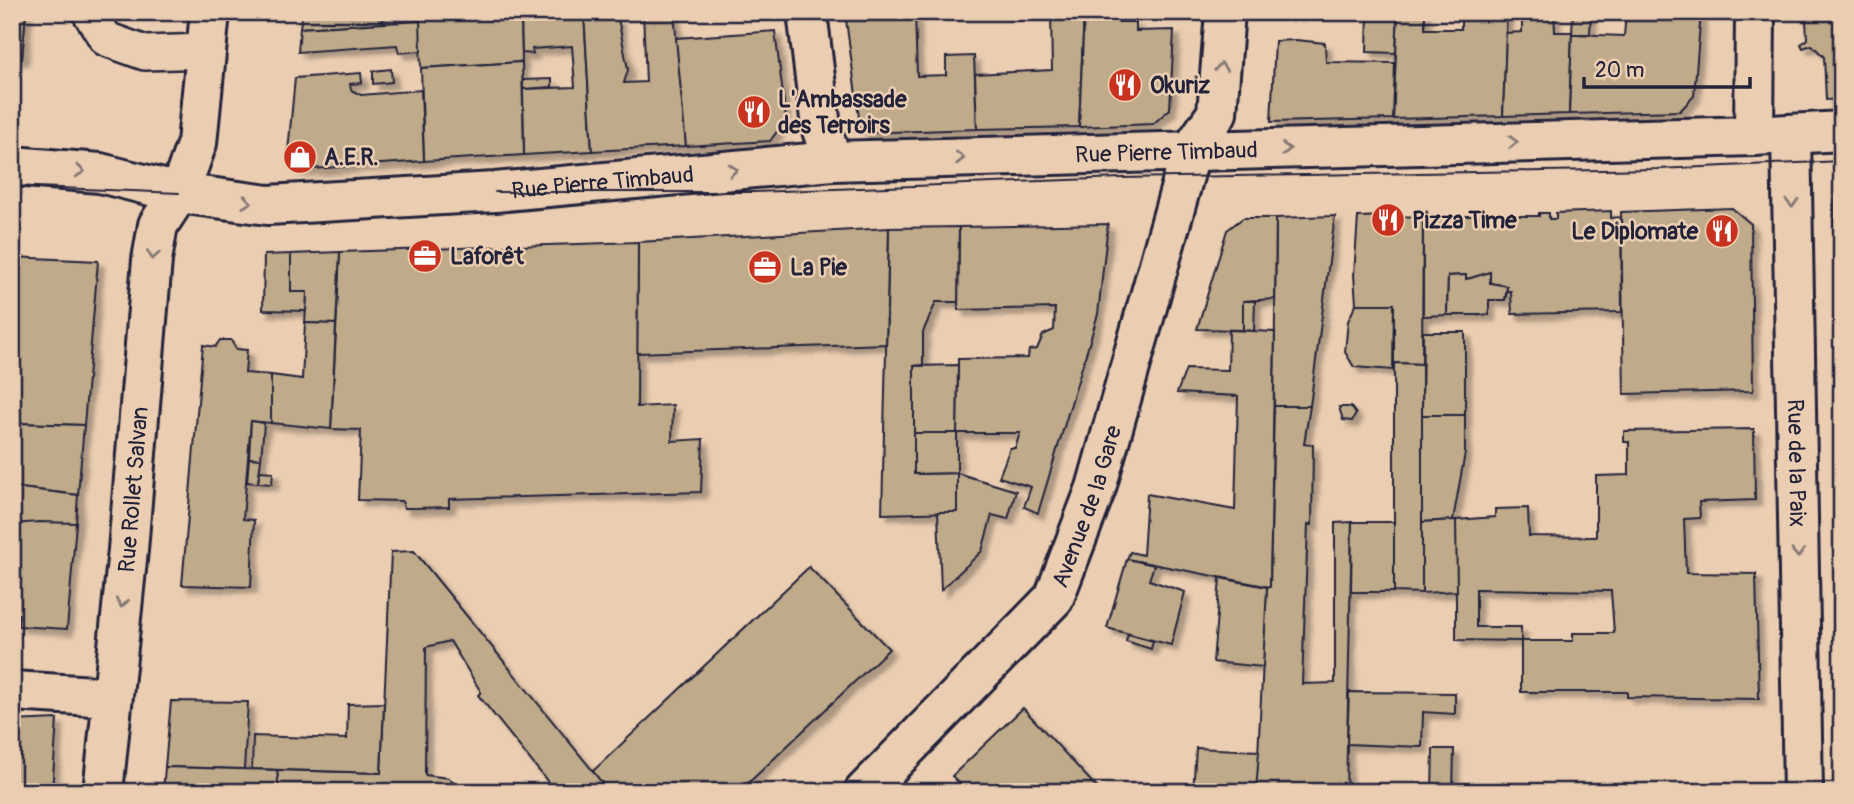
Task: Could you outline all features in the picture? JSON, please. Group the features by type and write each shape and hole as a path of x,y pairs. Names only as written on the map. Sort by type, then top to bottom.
{"street":[{"name":"Rue Rollet Salvan","path":"103,792 128,550 152,260 158,225 179,193 197,143 210,12"},
{"path":"807,12 821,127 832,161"},
{"name":"Avenue de la Gare","path":"864,792 1054,598 1096,488 1191,151 1217,113 1224,12"},
{"name":"Rue de la Paix","path":"1755,12 1772,135 1803,792"},
{"name":"Rue Pierre Timbaud","path":"179,193 268,205 495,192 832,161 1842,131"},
{"path":"12,166 100,173 179,193"},
{"path":"12,691 111,697"}],"lane":[{"path":"89,12 106,39 145,53 207,51"}],"building":[{"path":"12,12 26,12 22,59 12,58"},
{"path":"12,12 26,12 22,59 12,58"},
{"path":"302,12 383,12 383,23 300,28"},
{"path":"419,12 521,12 522,62 421,68"},
{"path":"521,12 584,12 592,151 524,155 523,89 575,87 572,46 532,49 533,54 522,53"},
{"path":"584,12 606,12 606,19 618,18 628,70 624,83 646,82 643,12 674,12 686,146 592,151"},
{"path":"845,12 915,12 917,76 946,75 946,57 974,56 977,129 861,133"},
{"path":"1051,12 1084,12 1079,127 977,129 975,74 1052,70"},
{"path":"1084,12 1119,12 1118,22 1136,22 1136,31 1174,30 1170,109 1153,124 1079,127"},
{"path":"1368,12 1398,12 1396,53 1367,52"},
{"path":"1398,12 1425,12 1425,29 1461,29 1461,12 1507,12 1503,116 1393,119"},
{"path":"1522,12 1554,12 1555,32 1572,32 1569,114 1503,116 1506,33 1522,32"},
{"path":"1573,12 1591,12 1590,34 1572,34"},
{"path":"1626,12 1701,12 1694,96 1680,111 1569,114 1572,34 1624,36"},
{"path":"1799,12 1842,12 1842,99 1826,100 1824,57 1812,45 1803,48 1801,44 1807,40 1806,19 1800,18"},
{"path":"420,21 421,51 399,53 397,45 298,52 300,28"},
{"path":"775,31 786,119 770,141 686,146 676,38"},
{"path":"1275,41 1325,43 1326,62 1395,63 1393,119 1271,122"},
{"path":"522,62 524,155 424,161 421,68"},
{"path":"391,69 392,82 373,84 373,71"},
{"path":"361,73 362,83 350,84 351,90 361,95 421,90 424,161 297,170 287,162 295,78"},
{"path":"552,79 552,87 523,89 523,80"},
{"path":"1834,197 1842,197 1842,494 1838,494"},
{"path":"1732,208 1751,224 1753,391 1624,394 1621,212"},
{"path":"1611,211 1611,218 1621,217 1622,312 1512,314 1511,291 1507,291 1505,300 1507,286 1490,283 1490,272 1466,279 1466,275 1448,276 1447,315 1423,316 1423,222 1432,222 1432,216 1487,216 1487,221 1494,220 1494,216 1539,216 1539,213 1549,213 1549,219 1556,219 1556,213"},
{"path":"1335,216 1310,406 1274,406 1276,218"},
{"path":"1358,217 1423,217 1422,364 1394,363 1394,304 1356,304 1354,275"},
{"path":"1243,218 1276,218 1275,299 1243,301 1243,330 1197,329 1227,230"},
{"path":"1108,224 1098,314 1038,513 1024,507 1031,487 999,477 1010,448 1015,448 1020,433 957,433 958,359 1028,358 1029,350 1037,349 1043,335 1054,330 1055,308 958,310 959,227"},
{"path":"959,227 958,302 936,302 923,332 923,365 914,366 914,474 957,473 957,512 882,514 889,228"},
{"path":"889,228 886,344 637,353 638,242"},
{"path":"638,242 637,407 673,405 672,441 703,439 701,492 449,499 449,507 416,508 404,508 402,501 358,500 361,430 331,429 340,252"},
{"path":"340,252 336,324 305,323 307,292 291,292 291,254"},
{"path":"291,254 291,292 307,292 306,311 263,310 264,255"},
{"path":"12,257 98,261 84,425 12,423"},
{"path":"1490,272 1490,283 1507,286 1505,300 1489,300 1489,315 1447,315 1448,276 1466,275 1466,279"},
{"path":"1243,301 1255,301 1254,331 1243,330"},
{"path":"1356,304 1394,304 1393,370 1354,367 1345,352 1348,321"},
{"path":"305,323 336,324 331,429 271,423 271,375 302,379"},
{"path":"1229,330 1275,332 1270,587 1127,559 1130,552 1143,555 1147,494 1235,510 1238,396 1177,393 1186,369 1228,370"},
{"path":"1423,332 1465,332 1465,415 1422,415"},
{"path":"220,340 231,340 236,349 247,350 245,373 271,375 271,423 251,421 243,519 254,520 251,587 182,585 203,345 215,347"},
{"path":"1394,363 1422,364 1422,593 1394,592"},
{"path":"958,365 957,433 914,433 914,366"},
{"path":"1274,406 1310,406 1304,444 1313,445 1312,525 1308,524 1302,684 1335,683 1335,523 1352,522 1346,792 1256,792 1267,587 1270,587"},
{"path":"1339,407 1351,407 1356,414 1352,421 1343,420"},
{"path":"1422,415 1465,415 1465,453 1453,520 1422,522"},
{"path":"251,421 264,423 261,459 249,458"},
{"path":"12,423 84,425 78,495 12,487"},
{"path":"1754,429 1755,500 1699,502 1700,518 1684,519 1686,573 1756,574 1759,699 1627,697 1627,692 1521,692 1521,641 1456,640 1456,520 1495,517 1495,509 1528,508 1529,536 1596,537 1596,476 1629,475 1629,442 1624,442 1624,431","holes":["1476,589 1611,591 1614,633 1573,633 1573,641 1521,641 1521,627 1476,627"]},
{"path":"914,433 957,433 957,473 914,474"},
{"path":"249,458 261,459 258,483 247,482"},
{"path":"260,471 273,472 272,484 258,483"},
{"path":"957,473 1016,491 1008,519 992,515 982,551 941,590 938,512 957,512"},
{"path":"12,487 78,495 76,523 12,524"},
{"path":"1456,520 1457,591 1422,593 1422,522"},
{"path":"1352,522 1394,522 1394,592 1351,592"},
{"path":"76,523 67,629 18,626 19,614 12,613 12,524"},
{"path":"414,551 609,792 556,792 478,695 481,692 450,641 426,647 425,775 449,778 463,792 279,792 277,770 381,773 391,552"},
{"path":"1127,559 1154,565 1149,580 1185,592 1171,645 1107,628"},
{"path":"809,567 889,649 739,792 609,792 593,771"},
{"path":"1220,578 1267,587 1263,667 1213,662"},
{"path":"1128,634 1153,641 1151,649 1126,641"},
{"path":"1349,692 1455,693 1455,714 1423,712 1422,747 1347,744"},
{"path":"171,701 248,702 244,769 165,767"},
{"path":"384,703 381,773 252,769 253,736 347,739 348,704"},
{"path":"1023,708 1101,792 968,792 952,776"},
{"path":"57,719 52,792 12,792 12,721"},
{"path":"1196,748 1259,751 1256,792 1193,792"},
{"path":"1433,749 1454,749 1453,792 1432,792"},
{"path":"165,767 277,770 279,792 163,792"}],"tram line":[{"path":"495,192 755,192 1121,178 1658,169 1842,161"},
{"path":"12,186 179,193"}],"place":[{"name":"Okuriz","path":"1125,85"},
{"name":"L'Ambassade des Terroirs","path":"754,112"},
{"name":"A.E.R.","path":"300,157"},
{"name":"Pizza Time","path":"1388,220"},
{"name":"Le Diplomate","path":"1722,231"},
{"name":"Laforêt","path":"425,256"},
{"name":"La Pie","path":"765,267"}]}
